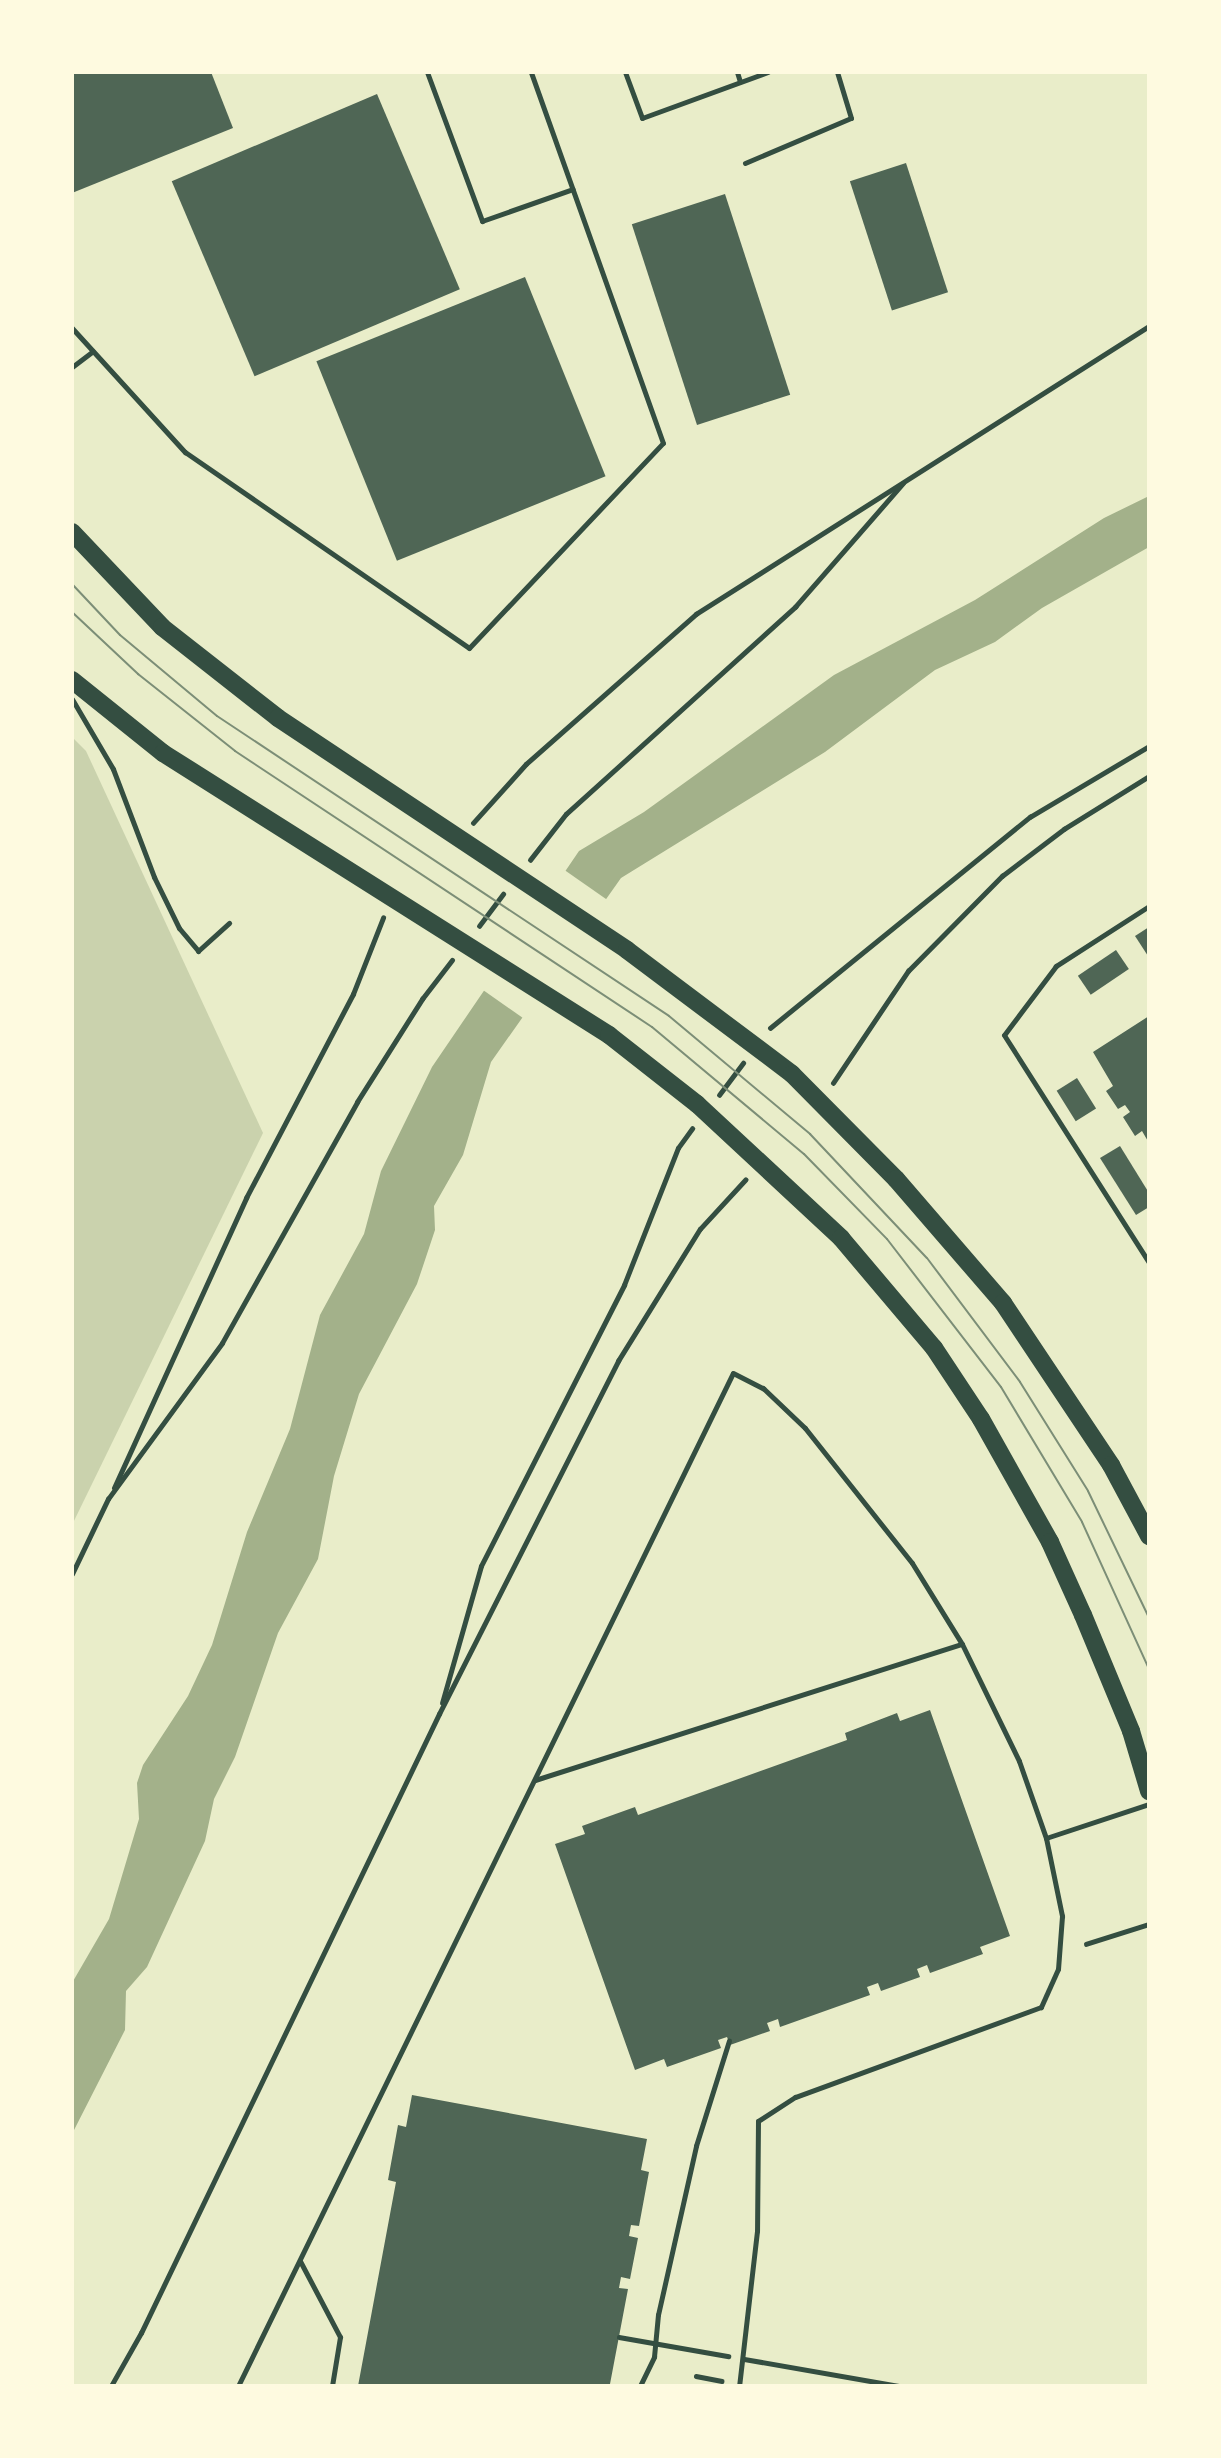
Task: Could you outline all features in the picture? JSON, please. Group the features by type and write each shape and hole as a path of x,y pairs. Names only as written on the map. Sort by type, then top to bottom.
{"main road":[{"path":"72,532 162,627 218,672 458,840 681,987 792,1074 927,1213 1003,1303 1111,1465 1149,1536"},
{"path":"72,680 163,753 397,898 610,1035 760,1159 883,1284 934,1348 981,1419 1050,1542 1131,1731 1149,1791"}],"lane":[{"path":"427,72 482,221 573,189"},
{"path":"72,328 185,452 469,648 663,443 531,72"},
{"path":"625,72 642,118 768,72"},
{"path":"737,72 740,82"},
{"path":"745,163 851,118 837,72"},
{"path":"72,367 93,351"},
{"path":"72,699 113,769 154,877 179,928 198,951 229,923"},
{"path":"1149,906 1056,966 1003,1035 1149,1263"},
{"path":"238,2386 733,1373 763,1388 805,1429 912,1563 962,1644 1019,1761 1046,1838 1062,1916 1058,1969 1041,2007 795,2097 758,2121 757,2231 744,2359 738,2386"},
{"path":"535,1780 962,1644"},
{"path":"1046,1838 1149,1804"},
{"path":"300,2261 340,2337 332,2386"},
{"path":"744,2359 899,2386"}],"path":[{"path":"458,840 526,764 696,614 1149,326"},
{"path":"762,1039 779,1017 1030,817 1149,746"},
{"path":"820,1101 908,971 1002,876 1064,829 1149,776"},
{"path":"72,1574 246,1198 353,994 381,921 397,898"},
{"path":"712,1104 746,1060"},
{"path":"439,1714 481,1566 624,1285 678,1148 695,1126"},
{"path":"111,2386 141,2333 282,2032 439,1714 618,1361 701,1229 760,1159"},
{"path":"1086,1944 1149,1924"},
{"path":"640,2386 656,2345 658,2315 692,2159 729,2041"},
{"path":"619,2337 744,2359"},
{"path":"696,2376 722,2381"}],"shaded area":[{"path":"1149,496 1149,547 1042,608 995,642 935,670 825,752 621,878 491,1062 463,1155 434,1206 435,1230 417,1284 359,1394 334,1476 318,1559 278,1633 235,1757 214,1799 205,1841 147,1967 126,1991 125,2030 72,2134 72,1983 109,1919 139,1819 137,1783 143,1765 188,1696 212,1645 247,1532 290,1429 320,1315 364,1234 381,1171 432,1067 579,851 644,812 834,675 975,600 1104,518"},
{"path":"72,737 86,751 263,1133 72,1525"}],"pier":[{"path":"563,869 609,901 526,1020 480,988"}],"building":[{"path":"72,72 211,72 233,128 72,193"},
{"path":"377,94 460,289 255,376 172,181"},
{"path":"906,163 948,292 892,311 850,181"},
{"path":"725,194 790,395 697,425 632,224"},
{"path":"525,277 606,476 397,561 316,361"},
{"path":"1149,927 1149,955 1148,956 1135,936"},
{"path":"1116,950 1129,969 1091,995 1078,976"},
{"path":"1149,1016 1149,1143 1142,1131 1135,1136 1123,1117 1130,1112 1125,1105 1118,1109 1106,1091 1113,1086 1093,1052"},
{"path":"1077,1078 1096,1109 1076,1121 1057,1091"},
{"path":"1120,1146 1149,1193 1149,1207 1136,1215 1100,1158"},
{"path":"930,1710 1010,1936 980,1947 983,1954 930,1973 927,1965 917,1969 920,1977 881,1991 878,1983 867,1987 870,1995 780,2027 778,2019 767,2023 770,2031 730,2045 727,2037 718,2040 721,2048 667,2067 664,2059 635,2070 555,1844 585,1834 582,1826 635,1807 638,1815 847,1740 845,1733 897,1713 900,1721"},
{"path":"412,2095 647,2139 641,2170 649,2172 639,2226 631,2225 629,2236 638,2238 630,2279 621,2277 619,2288 628,2289 610,2384 358,2386 396,2182 388,2180 398,2125 406,2127"}],"tram line":[{"path":"72,584 120,635 217,716 669,1016 810,1134 927,1258 1020,1382 1088,1491 1149,1618"},
{"path":"72,612 138,674 235,751 652,1027 804,1154 887,1239 1001,1387 1082,1522 1149,1669"}]}
